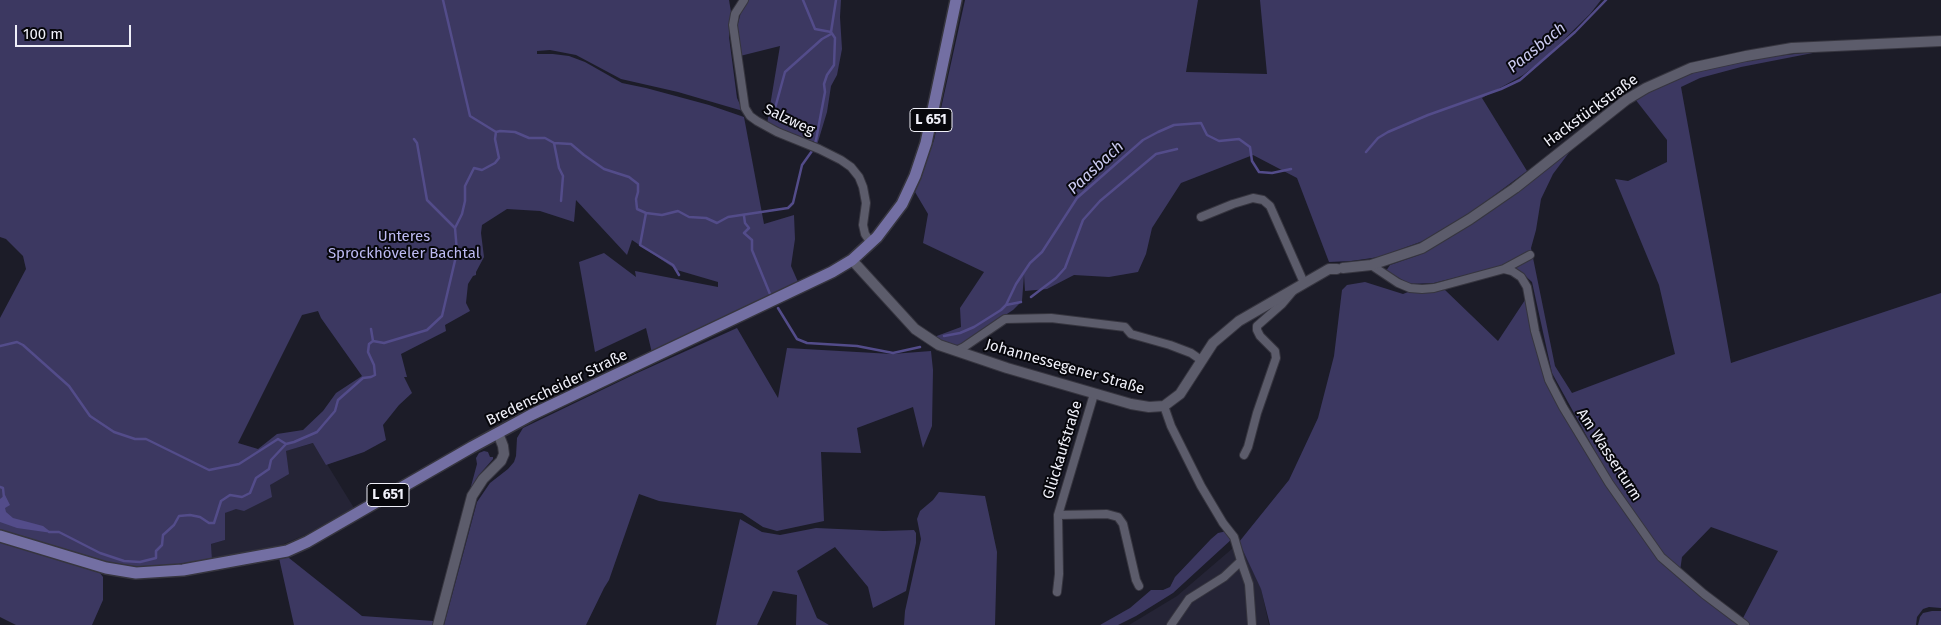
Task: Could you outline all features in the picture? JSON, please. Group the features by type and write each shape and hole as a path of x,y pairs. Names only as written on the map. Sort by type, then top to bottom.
{"main road":[{"name":"Bredenscheider Straße","path":"0,536 106,568 136,573 183,570 276,554 307,542 538,412 816,281 852,260 871,243 893,218 916,176 926,143 956,0"}],"street":[{"name":"Salzweg","path":"744,0 735,14 733,25 744,108 750,116 777,132 841,160 859,177 866,203 863,225 865,234 871,243"},
{"name":"Hackstückstraße","path":"1164,406 1180,394 1213,343 1239,321 1329,270 1371,265 1407,255 1422,248 1470,219 1515,188 1626,100 1646,88 1691,68 1792,48 1941,41"},
{"path":"1201,217 1232,204 1253,198 1263,200 1270,206 1300,285 1257,326 1260,336 1275,351 1276,358 1244,455"},
{"path":"1371,265 1398,283 1410,288 1422,289 1434,288 1504,269 1530,256"},
{"name":"Johannessegener Straße","path":"852,260 915,329 936,344 1094,394 1131,404 1149,407 1164,406"},
{"name":"Am Wasserturm","path":"1504,269 1512,271 1524,280 1535,331 1549,380 1562,407 1609,483 1661,557 1696,588 1745,625"},
{"path":"956,351 1005,319 1051,318 1125,327 1131,334 1170,345 1191,353 1201,360"},
{"name":"Glückaufstraße","path":"1057,592 1059,574 1058,515 1094,394"},
{"path":"1164,406 1189,463 1212,506 1234,536 1249,584 1252,625"},
{"path":"438,625 472,496 483,479 501,461 504,454 498,433"},
{"name":"Glückaufstraße","path":"1058,515 1108,514 1118,517 1123,524 1132,565 1139,586"},
{"path":"1171,625 1189,599 1224,577 1241,561"}],"shaded area":[{"path":"314,443 354,508 307,534 284,544 260,551 212,559 211,544 225,540 225,513 270,485 285,451"},
{"path":"5,495 10,505 5,508 6,512 13,518 43,526 52,533 17,528 0,522 0,499"},
{"path":"1240,542 1261,588 1269,625 1129,625 1177,596"}],"green space":[{"name":"Unteres Sprockhöveler Bachtal","path":"0,0 729,0 731,12 729,37 737,98 743,111 678,92 621,79 576,55 550,50 537,51 537,54 569,56 585,62 622,83 709,105 744,117 764,224 794,215 795,239 791,266 798,282 652,353 646,328 595,352 579,262 604,253 636,277 635,271 718,287 718,282 677,270 632,240 627,255 576,200 574,222 540,211 507,209 482,225 484,257 476,275 473,276 468,284 466,303 470,311 445,325 446,331 401,354 407,377 404,377 412,393 399,405 383,425 386,440 364,452 326,465 313,443 286,451 289,474 270,485 272,497 244,511 236,509 225,513 225,540 211,544 212,559 165,566 122,567 68,553 0,531 0,318 26,269 23,256 6,239 0,237","holes":["318,311 362,376 336,393 323,411 303,430 277,434 258,449 238,443 302,315"]},
{"path":"749,0 841,0 842,49 837,75 831,86 827,112 817,145 813,141 812,143 767,124 780,46 740,56 737,27 742,8"},
{"path":"965,0 1198,0 1186,72 1267,74 1260,0 1601,0 1590,14 1546,57 1523,75 1482,98 1527,171 1473,211 1423,241 1379,257 1329,262 1297,178 1253,155 1181,183 1152,228 1146,254 1138,272 1109,277 1074,275 1047,289 1025,291 1024,275 1022,301 1013,310 957,347 940,344 934,337 961,327 960,308 984,272 923,243 928,214 915,192 934,140"},
{"path":"1823,51 1741,67 1700,78 1681,87 1731,363 1941,293 1941,608 1929,607 1923,609 1917,617 1916,625 1749,625 1742,620 1778,551 1711,527 1682,557 1680,571 1667,559 1608,475 1552,373 1532,282 1521,272 1505,265 1434,283 1410,284 1386,271 1390,265 1419,255 1453,234 1577,142 1553,174 1541,199 1531,248 1555,366 1572,393 1675,354 1659,285 1615,179 1628,181 1667,162 1667,140 1635,99 1647,90 1693,71 1757,58"},
{"path":"1365,282 1403,294 1408,292 1445,290 1498,341 1527,297 1544,376 1594,465 1654,553 1669,569 1740,625 1270,625 1261,589 1239,542 1289,480 1318,418 1334,356 1342,290 1347,285"},
{"path":"737,328 778,398 787,348 892,354 931,351 933,370 932,426 923,448 913,407 857,428 861,453 821,452 824,521 777,531 763,527 742,513 659,501 639,494 609,580 586,625 444,625 477,502 490,483 514,462 517,438 523,428 635,374"},
{"path":"488,452 493,459 479,475 470,490 477,464 476,458 479,453"},
{"path":"939,492 985,496 997,552 995,625 904,625 905,611 921,539 917,519 920,511"},
{"path":"740,519 762,532 780,535 816,528 883,531 914,530 916,533 916,543 906,591 873,608 868,587 835,547 797,571 817,618 829,625 796,625 797,595 773,591 757,625 716,625"},
{"path":"1227,531 1233,538 1173,593 1118,625 1100,625 1130,608 1151,590 1163,590 1170,587 1175,577 1211,539 1218,533"},
{"path":"0,541 100,573 103,577 103,600 92,625 16,625 0,617"},
{"path":"279,558 289,558 362,616 434,621 432,625 294,625"},
{"path":"1941,611 1941,625 1918,625 1923,613"}],"waterway":[{"path":"443,0 470,116 496,132"},
{"path":"803,0 815,29 831,32"},
{"path":"49,532 59,532 100,553 124,561 140,562 156,558 156,551 162,545 163,535 174,525 179,516 190,515 200,517 209,523 214,523 221,501 230,495 242,497 250,493 256,478 269,469 271,460 286,444 317,432 335,411 338,400 363,378 375,375 374,365 368,352 369,344 373,341 384,343 427,330 442,316 457,252 455,228 462,214 465,201 465,186 474,168 482,170 495,163 499,158 495,139 496,132 515,132 529,138 545,138 554,143 571,144 604,169 629,177 638,184 637,209 646,213 662,215 678,211 689,217 706,218 717,223 728,217 788,208 793,203 802,165 812,151 816,140 825,92 824,84 827,75 834,65 835,38 831,32 836,0"},
{"name":"Paasbach","path":"1366,152 1378,138 1388,132 1520,80 1575,32 1606,0"},
{"path":"774,112 785,72 822,39 831,34"},
{"name":"Paasbach","path":"944,336 960,333 974,327 1001,310 1006,305 1016,284 1030,263 1042,252 1077,198 1143,140 1158,132 1174,125 1201,123 1207,135 1219,141 1239,139 1250,147 1252,161 1259,172 1272,173 1291,169"},
{"path":"414,139 417,143 427,200 455,228"},
{"path":"554,143 559,168 563,176 561,201"},
{"path":"1031,297 1056,278 1065,268 1083,220 1100,201 1156,154 1177,149"},
{"path":"646,213 640,245 673,265 679,275"},
{"name":"Paasbach","path":"744,216 745,223 749,228 744,233 752,240 752,250 770,294"},
{"path":"1006,305 1021,302"},
{"name":"Paasbach","path":"778,308 797,339 807,343 857,346 893,353 920,347"},
{"path":"371,329 373,341"},
{"path":"0,346 17,342 23,345 69,386 90,416 114,432 135,439 146,439 209,470 239,464 278,439 286,444"},
{"path":"0,487 3,488 4,498"}]}
